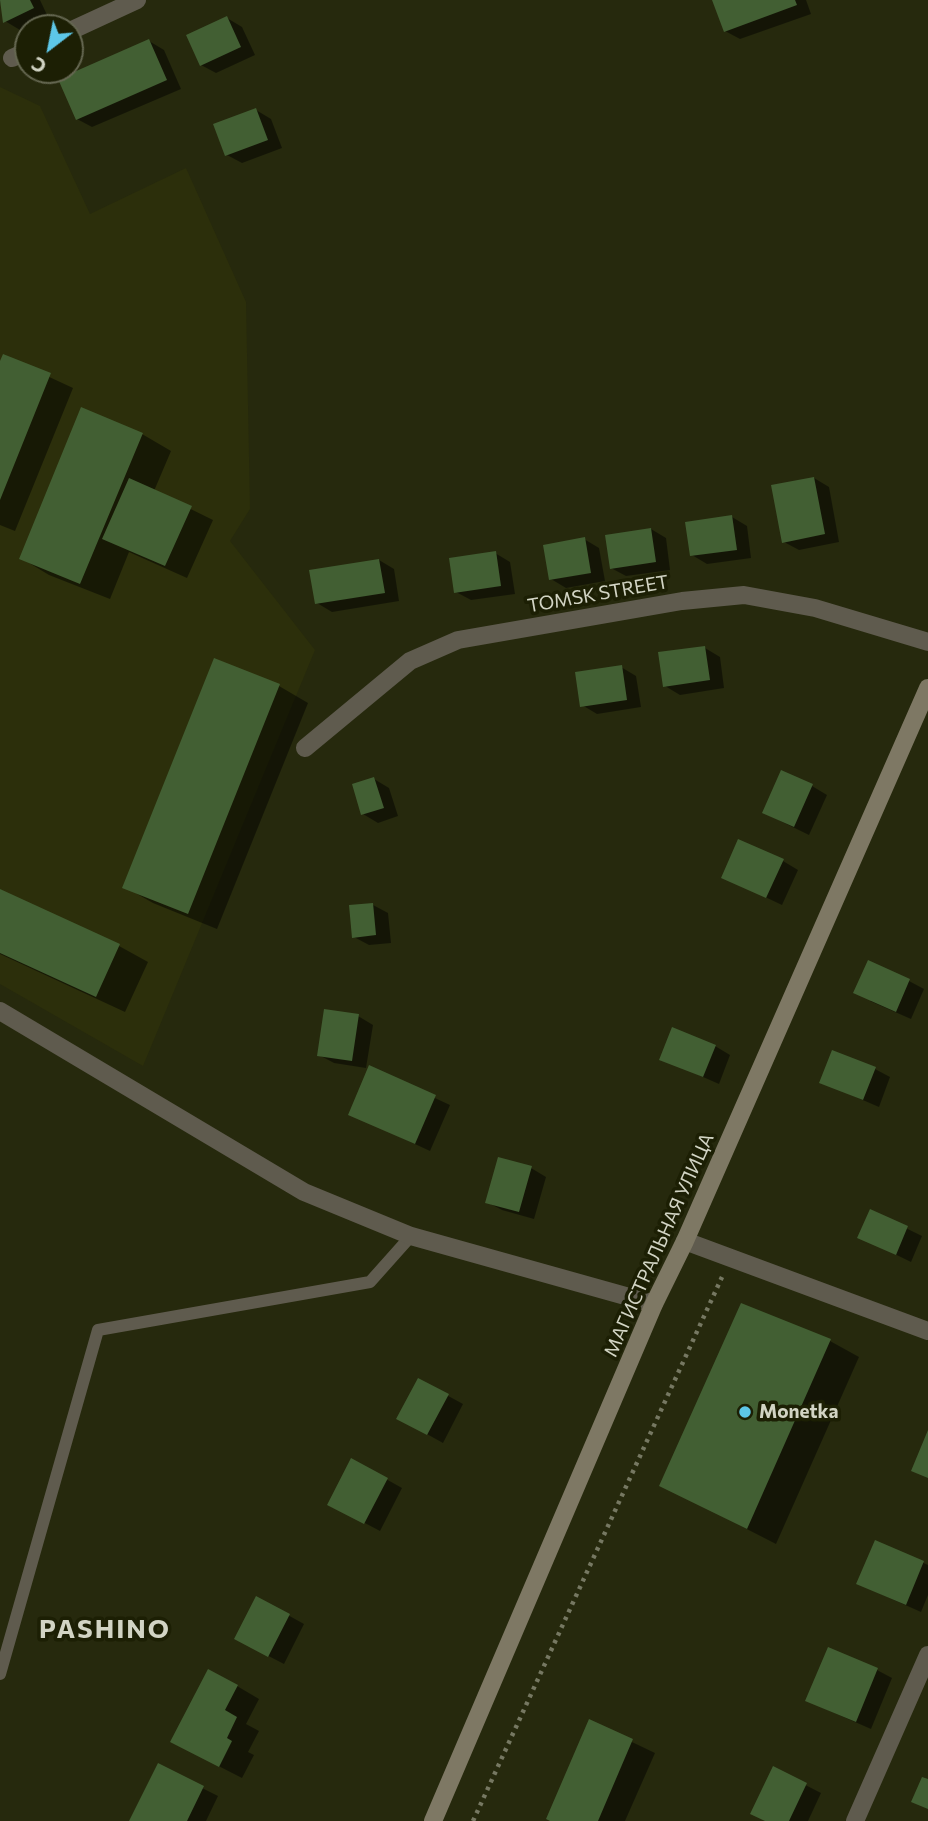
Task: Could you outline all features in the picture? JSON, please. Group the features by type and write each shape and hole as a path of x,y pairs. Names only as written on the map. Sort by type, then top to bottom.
{"main road":[{"name":"МАГИСТРАЛЬНАЯ УЛИЦА","path":"433,1821 654,1304 685,1241 928,688"}],"street":[{"path":"84,25 137,0"},
{"name":"TOMSK STREET","path":"305,748 410,660 458,640 682,601 744,595 815,608 928,642"},
{"path":"0,1011 304,1192 411,1236 654,1304"},
{"path":"685,1241 928,1331"},
{"path":"855,1821 928,1655"}],"lane":[{"path":"0,1674 97,1330 370,1282 411,1236"}],"path":[{"path":"472,1821 731,1257"}],"shaded area":[{"path":"0,87 40,106 90,214 186,168 246,302 250,509 230,541 315,650 143,1066 0,984"}],"building":[{"path":"0,0 30,0 34,8 22,14 14,14 14,18 3,23"},
{"path":"712,0 795,0 797,5 724,32"},
{"path":"227,16 241,47 200,66 186,35"},
{"path":"149,39 167,80 76,120 60,84 84,84 84,68"},
{"path":"256,108 268,140 225,156 213,124"},
{"path":"3,354 51,373 0,500 0,361"},
{"path":"81,407 143,433 80,584 19,559"},
{"path":"814,477 825,534 782,543 771,485"},
{"path":"129,478 192,506 165,566 102,539"},
{"path":"732,515 737,550 690,556 685,522"},
{"path":"651,528 656,562 610,569 605,535"},
{"path":"585,537 591,573 549,580 543,545"},
{"path":"496,551 501,586 454,593 449,558"},
{"path":"379,559 385,593 315,604 309,570"},
{"path":"705,646 710,680 663,687 658,652"},
{"path":"214,658 280,684 188,914 122,888"},
{"path":"622,665 627,700 580,707 575,672"},
{"path":"781,770 813,784 794,827 762,813"},
{"path":"374,777 384,808 361,815 352,784"},
{"path":"738,839 784,859 766,898 721,878"},
{"path":"0,889 120,944 96,997 0,953"},
{"path":"373,903 376,935 352,938 349,905"},
{"path":"868,960 910,979 896,1012 853,993"},
{"path":"324,1009 359,1014 352,1061 317,1056"},
{"path":"672,1027 716,1045 703,1077 659,1060"},
{"path":"832,1050 876,1067 863,1100 819,1083"},
{"path":"369,1065 436,1095 415,1144 348,1115"},
{"path":"498,1157 532,1166 519,1212 485,1203"},
{"path":"870,1209 908,1226 896,1255 857,1238"},
{"name":"Monetka","path":"741,1303 831,1339 747,1529 659,1486"},
{"path":"418,1378 449,1394 427,1435 396,1419"},
{"path":"928,1430 928,1478 911,1471"},
{"path":"351,1458 388,1478 364,1524 327,1505"},
{"path":"875,1540 924,1561 906,1605 856,1584"},
{"path":"256,1596 290,1614 268,1657 234,1639"},
{"path":"828,1647 878,1668 856,1722 805,1701"},
{"path":"208,1669 238,1685 225,1710 237,1717 227,1738 232,1741 219,1767 170,1742"},
{"path":"589,1719 633,1739 598,1821 550,1821 546,1819"},
{"path":"158,1763 204,1786 187,1821 129,1821"},
{"path":"773,1766 807,1783 789,1821 765,1821 750,1814"},
{"path":"922,1777 928,1779 928,1809 911,1802"}],"place":[{"name":"Monetka","path":"745,1412"}],"district":[{"name":"PASHINO","path":"105,1629"}]}
